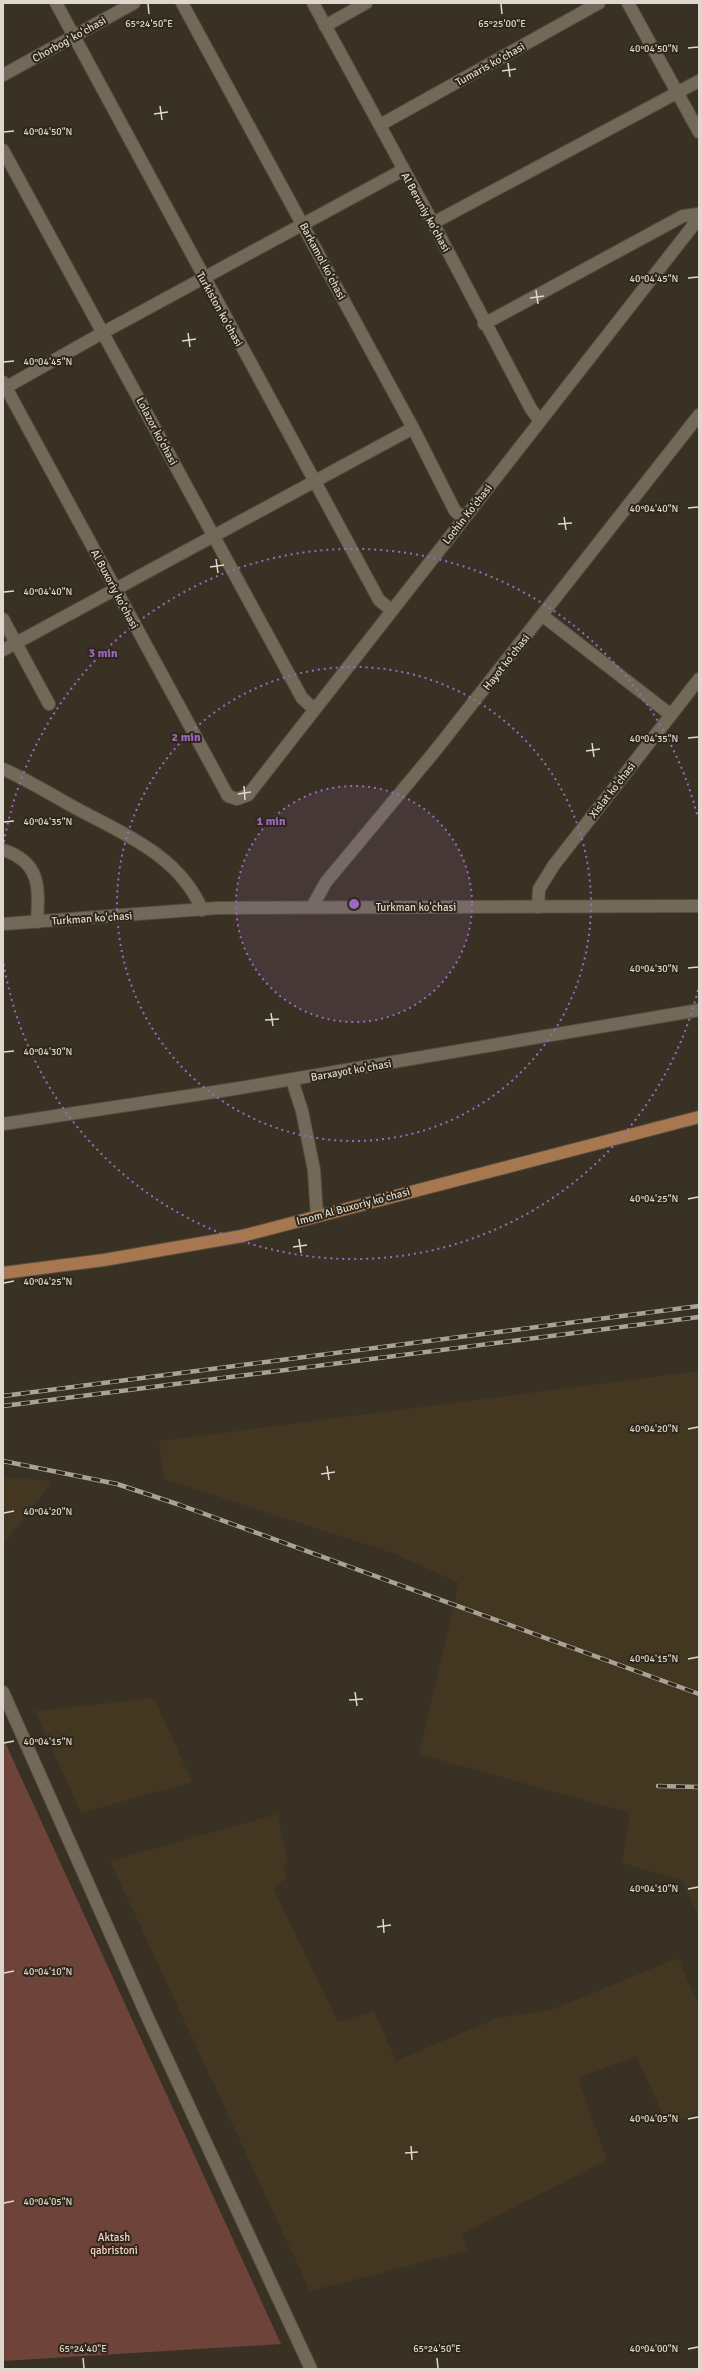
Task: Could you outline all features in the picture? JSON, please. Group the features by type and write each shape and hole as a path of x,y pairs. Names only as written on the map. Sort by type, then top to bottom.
{"main road":[{"name":"Imom Al Buxoriy ko'chasi","path":"3,1273 104,1260 242,1236 699,1117"}],"street":[{"name":"Turkiston ko'chasi","path":"56,3 203,278 379,600 391,610"},
{"name":"Chorbog' ko'chasi","path":"3,75 134,3"},
{"name":"Barkamol ko'chasi","path":"182,3 413,428 455,511 464,518"},
{"name":"Al Beruniy ko'chasi","path":"313,3 433,223 484,324 531,409 540,421"},
{"path":"325,26 366,3"},
{"name":"Tumaris ko'chasi","path":"380,125 599,3"},
{"path":"628,3 699,132"},
{"path":"433,223 699,81"},
{"name":"Lolazor ko'chasi","path":"3,150 104,332 302,698 314,709"},
{"path":"4,386 403,170"},
{"path":"484,324 683,216 699,214"},
{"name":"Lochin Ko'chasi","path":"228,796 237,799 248,795 391,610 699,218"},
{"name":"Al Buxoriy ko'chasi","path":"4,386 228,796"},
{"name":"Hayot ko'chasi","path":"312,907 326,882 435,751 543,616 699,415"},
{"path":"3,650 413,428"},
{"path":"543,616 671,714"},
{"path":"3,619 49,704"},
{"name":"Xislat ko'chasi","path":"538,907 539,889 554,865 699,679"},
{"path":"3,769 130,835 156,853 187,884 197,898 202,910"},
{"name":"Turkman ko'chasi","path":"3,850 16,854 33,870 39,890 38,922"},
{"name":"Turkman ko'chasi","path":"3,924 202,910 312,907 699,906"},
{"name":"Barxayot ko'chasi","path":"3,1124 292,1080 699,1010"},
{"path":"292,1080 302,1111 314,1170 317,1216"},
{"path":"3,1692 147,2016 311,2369"}],"shaded area":[{"path":"699,1371 699,1920 683,1881 622,1863 630,1813 419,1754 459,1583 395,1554 164,1479 159,1441"},
{"path":"3,1477 52,1481 3,1545"},
{"path":"154,1698 192,1782 81,1813 35,1711"},
{"path":"277,1814 288,1862 283,1868 287,1878 273,1888 338,2022 374,2011 396,2061 497,2018 551,2010 678,1958 699,2006 699,2112 668,2125 636,2056 578,2078 607,2160 462,2234 467,2251 310,2291 110,1861"}],"green space":[{"name":"Aktash qabristoni","path":"3,1738 281,2344 3,2361"}],"railway":[{"path":"3,1396 699,1306"},
{"path":"3,1406 699,1317"},
{"path":"3,1461 117,1484 180,1505 699,1694"},
{"path":"658,1786 699,1787"}]}
